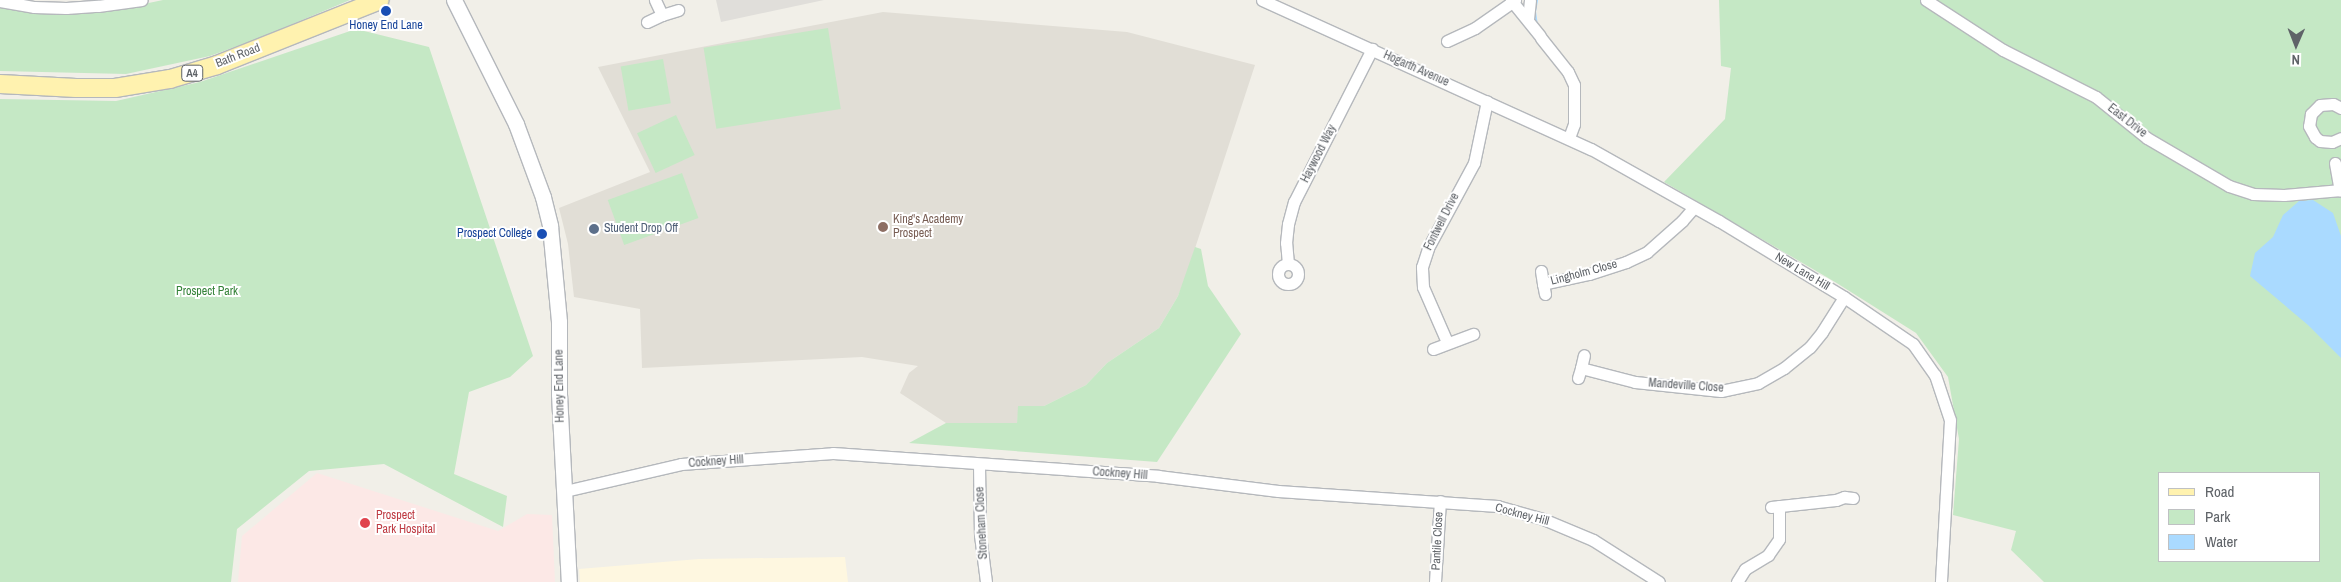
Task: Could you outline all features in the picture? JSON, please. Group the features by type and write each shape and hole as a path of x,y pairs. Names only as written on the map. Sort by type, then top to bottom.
{"main road":[{"name":"Bath Road","path":"0,84 83,88 150,84 217,65 380,0"}],"street":[{"path":"0,1 34,7 142,0"},
{"name":"Honey End Lane","path":"454,0 516,124 543,197 556,277 559,394 569,582"},
{"path":"655,0 662,15"},
{"name":"Hogarth Avenue","path":"1262,0 1569,138"},
{"path":"1447,41 1475,28 1513,0 1568,72 1574,86 1574,124 1569,138"},
{"path":"1528,19 1530,0"},
{"name":"East Drive","path":"1926,0 2003,50 2096,97 2147,138 2229,186 2252,194 2284,195 2340,190"},
{"path":"647,22 678,10"},
{"name":"Haywood Way","path":"1288,264 1286,243 1288,224 1294,202 1372,49"},
{"name":"Fontwell Drive","path":"1448,342 1423,287 1422,267 1428,248 1474,163 1487,101"},
{"path":"2340,190 2336,149 2315,137 2311,132 2309,120 2315,109 2320,105 2333,104 2341,108"},
{"name":"New Lane Hill","path":"1569,138 1694,207 1844,297 1913,344 1935,375 1946,403 1951,437 1941,582"},
{"name":"Lingholm Close","path":"1541,271 1544,289 1639,255 1663,239 1694,207"},
{"name":"Mandeville Close","path":"1584,355 1580,373 1635,382 1721,391 1758,383 1784,368 1810,347 1844,297"},
{"path":"1433,349 1473,334"},
{"name":"Cockney Hill","path":"565,491 681,464 833,453 1158,476 1292,492 1497,506 1544,519 1593,540 1659,582"},
{"name":"Stoneham Close","path":"979,464 980,535 986,582"},
{"path":"1737,582 1745,570 1768,555 1779,539 1775,506 1836,500 1844,497 1852,498"},
{"name":"Pantile Close","path":"1435,582 1440,501"}],"shaded area":[{"path":"716,0 824,0 721,22"},
{"name":"King's Academy Prospect","path":"883,12 1127,32 1255,65 1185,279 1178,296 1159,328 1107,363 1086,385 1044,406 1019,406 1017,423 946,423 900,393 909,373 918,366 862,357 642,368 640,309 574,297 568,244 559,208 650,172 598,67"},
{"name":"Prospect Park Hospital","path":"317,473 498,531 527,514 552,515 555,582 238,582 242,536"},
{"path":"845,557 848,582 580,582 579,569 699,559"}],"green space":[{"path":"163,0 350,0 257,39 210,56 126,74 0,71 0,7 34,12 101,13"},
{"path":"1719,0 2341,0 2341,582 2044,582 2011,550 2016,531 1953,515 1959,439 1948,377 1916,333 1835,282 1664,182 1725,119 1731,68 1721,66"},
{"path":"828,28 841,109 716,129 704,48"},
{"name":"Prospect Park","path":"356,29 429,47 533,356 510,377 469,392 454,474 507,496 503,527 384,464 309,471 237,529 231,582 0,582 0,99 116,101 200,82"},
{"path":"663,59 671,103 628,111 621,66"},
{"path":"676,115 695,155 656,173 637,133"},
{"path":"682,173 698,218 624,245 608,200"},
{"path":"1195,247 1201,249 1208,286 1241,334 1157,462 909,443 946,423 1017,423 1018,406 1044,406 1086,385 1107,363 1159,328 1178,296"}],"water":[{"path":"2313,200 2333,213 2341,236 2341,358 2308,325 2250,276 2255,253 2273,237 2283,215 2299,201"}],"waterway":[{"path":"1536,0 1534,11 1536,25"}],"place":[{"name":"Honey End Lane","path":"386,11"},
{"name":"King's Academy Prospect","path":"883,227"},
{"name":"Student Drop Off","path":"594,229"},
{"name":"Prospect College","path":"542,234"},
{"name":"Prospect Park Hospital","path":"365,523"}]}
